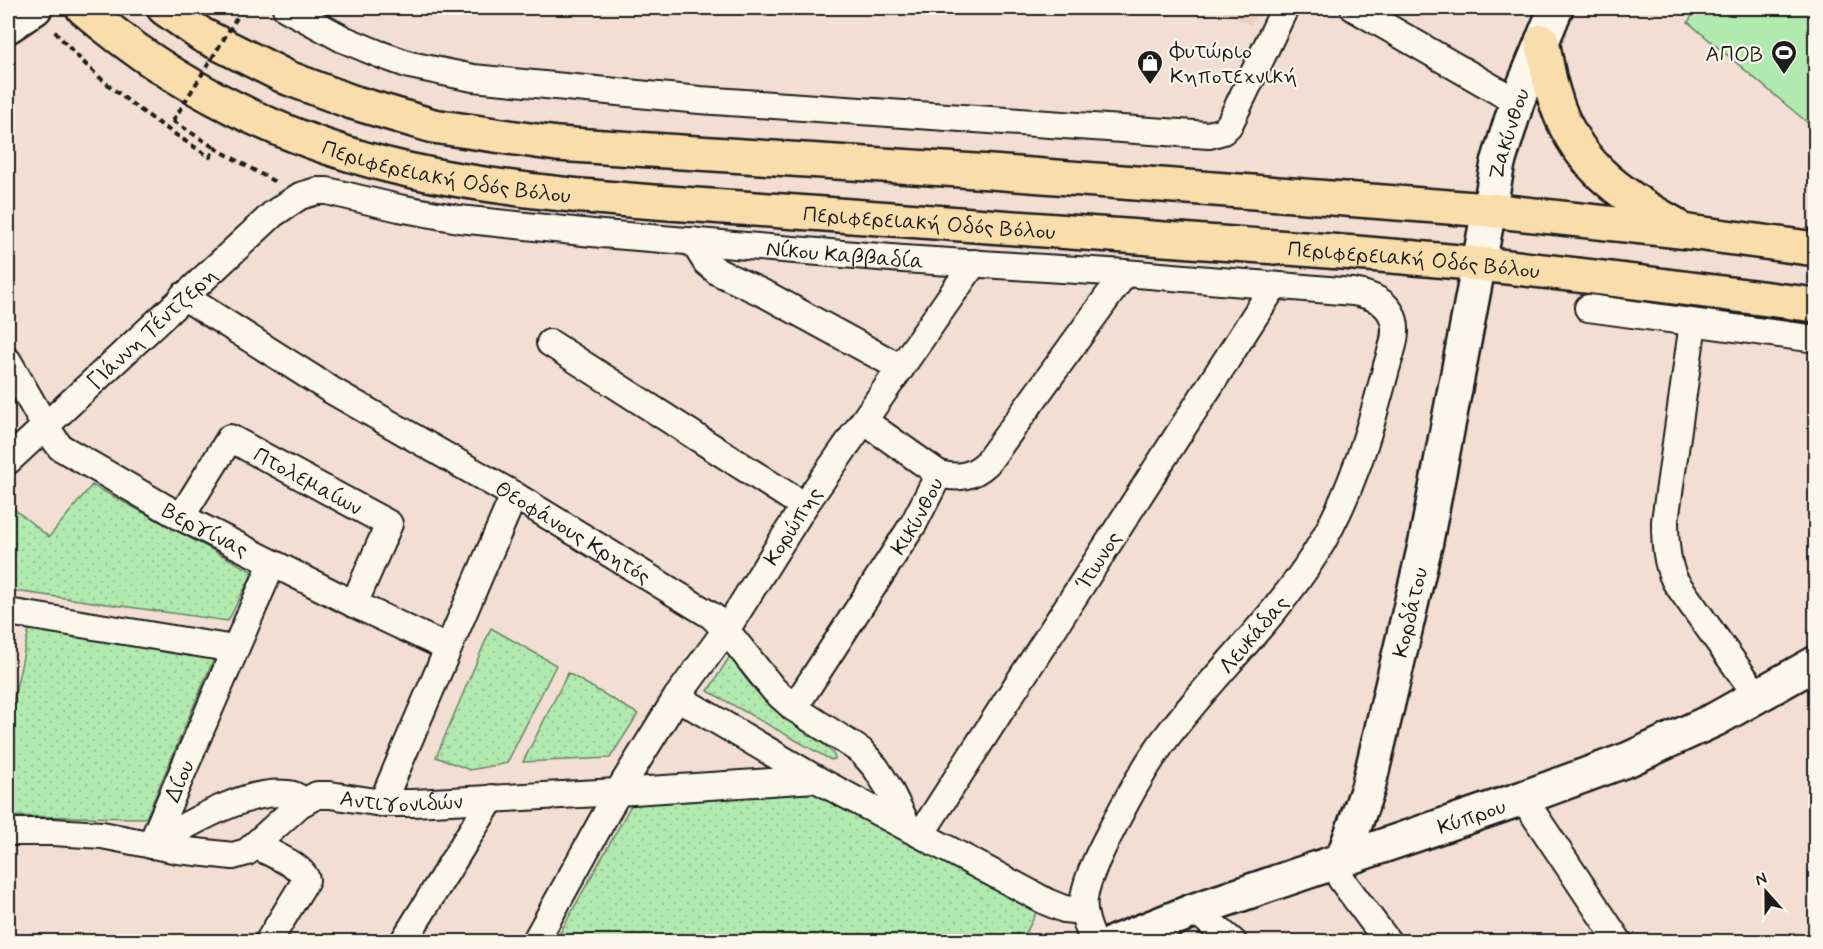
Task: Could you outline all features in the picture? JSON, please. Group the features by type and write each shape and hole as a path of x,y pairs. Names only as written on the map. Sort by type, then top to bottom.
{"main road":[{"name":"Περιφερειακή Οδός Βόλου","path":"83,8 111,32 162,68 213,98 249,115 367,159 459,180 609,198 1479,264 1815,305"},
{"name":"Περιφερειακή Οδός Βόλου","path":"164,8 202,35 288,78 352,102 433,126 557,144 979,171 1488,210 1689,232 1815,249"},
{"path":"1542,40 1557,104 1569,134 1594,169 1642,207 1689,232"}],"street":[{"path":"286,8 343,39 379,54 410,65 473,78 700,100 1209,135 1222,131 1229,124 1285,8"},
{"path":"1354,8 1517,102"},
{"name":"Ζακύνθου","path":"1479,264 1498,162 1517,102 1556,8"},
{"path":"8,26 42,16"},
{"name":"Νίκου Καββαδία","path":"300,196 317,191 327,191 459,219 602,234 1353,292 1374,298 1390,310"},
{"name":"ΓΙάννη Τέντζερη","path":"8,461 273,214 300,196"},
{"path":"693,241 706,262 718,272 767,295 901,368"},
{"name":"Κορώπης","path":"536,942 618,792 677,697 726,630 804,506 974,263"},
{"name":"Κορδάτου","path":"1388,942 1341,879 1340,871 1368,788 1387,713 1426,541 1479,264"},
{"name":"Κικύνθου","path":"794,708 914,523 939,474 965,477 987,463 1125,273"},
{"name":"Ίτωνος","path":"914,830 1274,286"},
{"name":"Θεοφάνους Κρητός","path":"183,296 331,390 514,495 695,605 726,630 766,682 794,708 861,751 882,777 914,830"},
{"path":"1588,308 1815,339"},
{"name":"Λευκάδας","path":"1094,942 1084,911 1085,894 1102,850 1139,777 1173,728 1279,606 1316,553 1338,511 1356,470 1377,406 1396,329 1390,310"},
{"path":"1693,322 1665,521 1666,546 1671,573 1758,696"},
{"path":"549,343 804,506"},
{"name":"Βεργίνας","path":"8,361 54,441 60,447 181,517 272,564 448,648"},
{"path":"864,421 939,474"},
{"name":"Πτολεμαίων","path":"181,517 230,438 389,524 354,604"},
{"path":"382,803 514,495"},
{"name":"Δίου","path":"151,845 272,564"},
{"path":"8,612 234,649"},
{"name":"Κύπρου","path":"1135,938 1195,910 1523,798 1637,756 1688,734 1815,663"},
{"path":"677,697 816,779 1047,902 1064,909 1084,911"},
{"name":"Αντιγονιδών","path":"9,833 53,832 102,835 178,850 233,856 247,852 304,802 321,794 382,803 618,792 816,779"},
{"name":"Δίου","path":"151,845 203,817 248,799 267,794 288,794 304,802"},
{"path":"403,942 492,798"},
{"path":"1523,798 1619,942"},
{"path":"255,845 300,869 306,876 306,880 268,942"},
{"path":"1195,910 1233,942"}],"path":[{"path":"243,8 173,121 215,148 300,196"},
{"path":"42,16 72,52 94,73 147,115 210,157 215,148"}],"shaded area":[{"path":"1216,8 1260,8 1251,25"}],"green space":[{"name":"ΑΠΟΒ","path":"1697,8 1815,8 1815,129 1688,22"},
{"path":"92,485 253,572 228,621 8,590 8,504 49,537"},
{"path":"491,628 556,665 507,763 470,770 436,757"},
{"path":"29,629 214,658 146,818 8,816 8,726"},
{"path":"730,656 745,678 772,707 827,747 835,759 831,760 708,691"},
{"path":"568,673 638,714 610,758 523,762"},
{"path":"815,787 1037,911 1022,941 555,942 634,800"}],"place":[{"name":"ΑΠΟΒ","path":"1784,76"},
{"name":"Φυτώριο Κηποτεχνική","path":"1150,86"}]}
